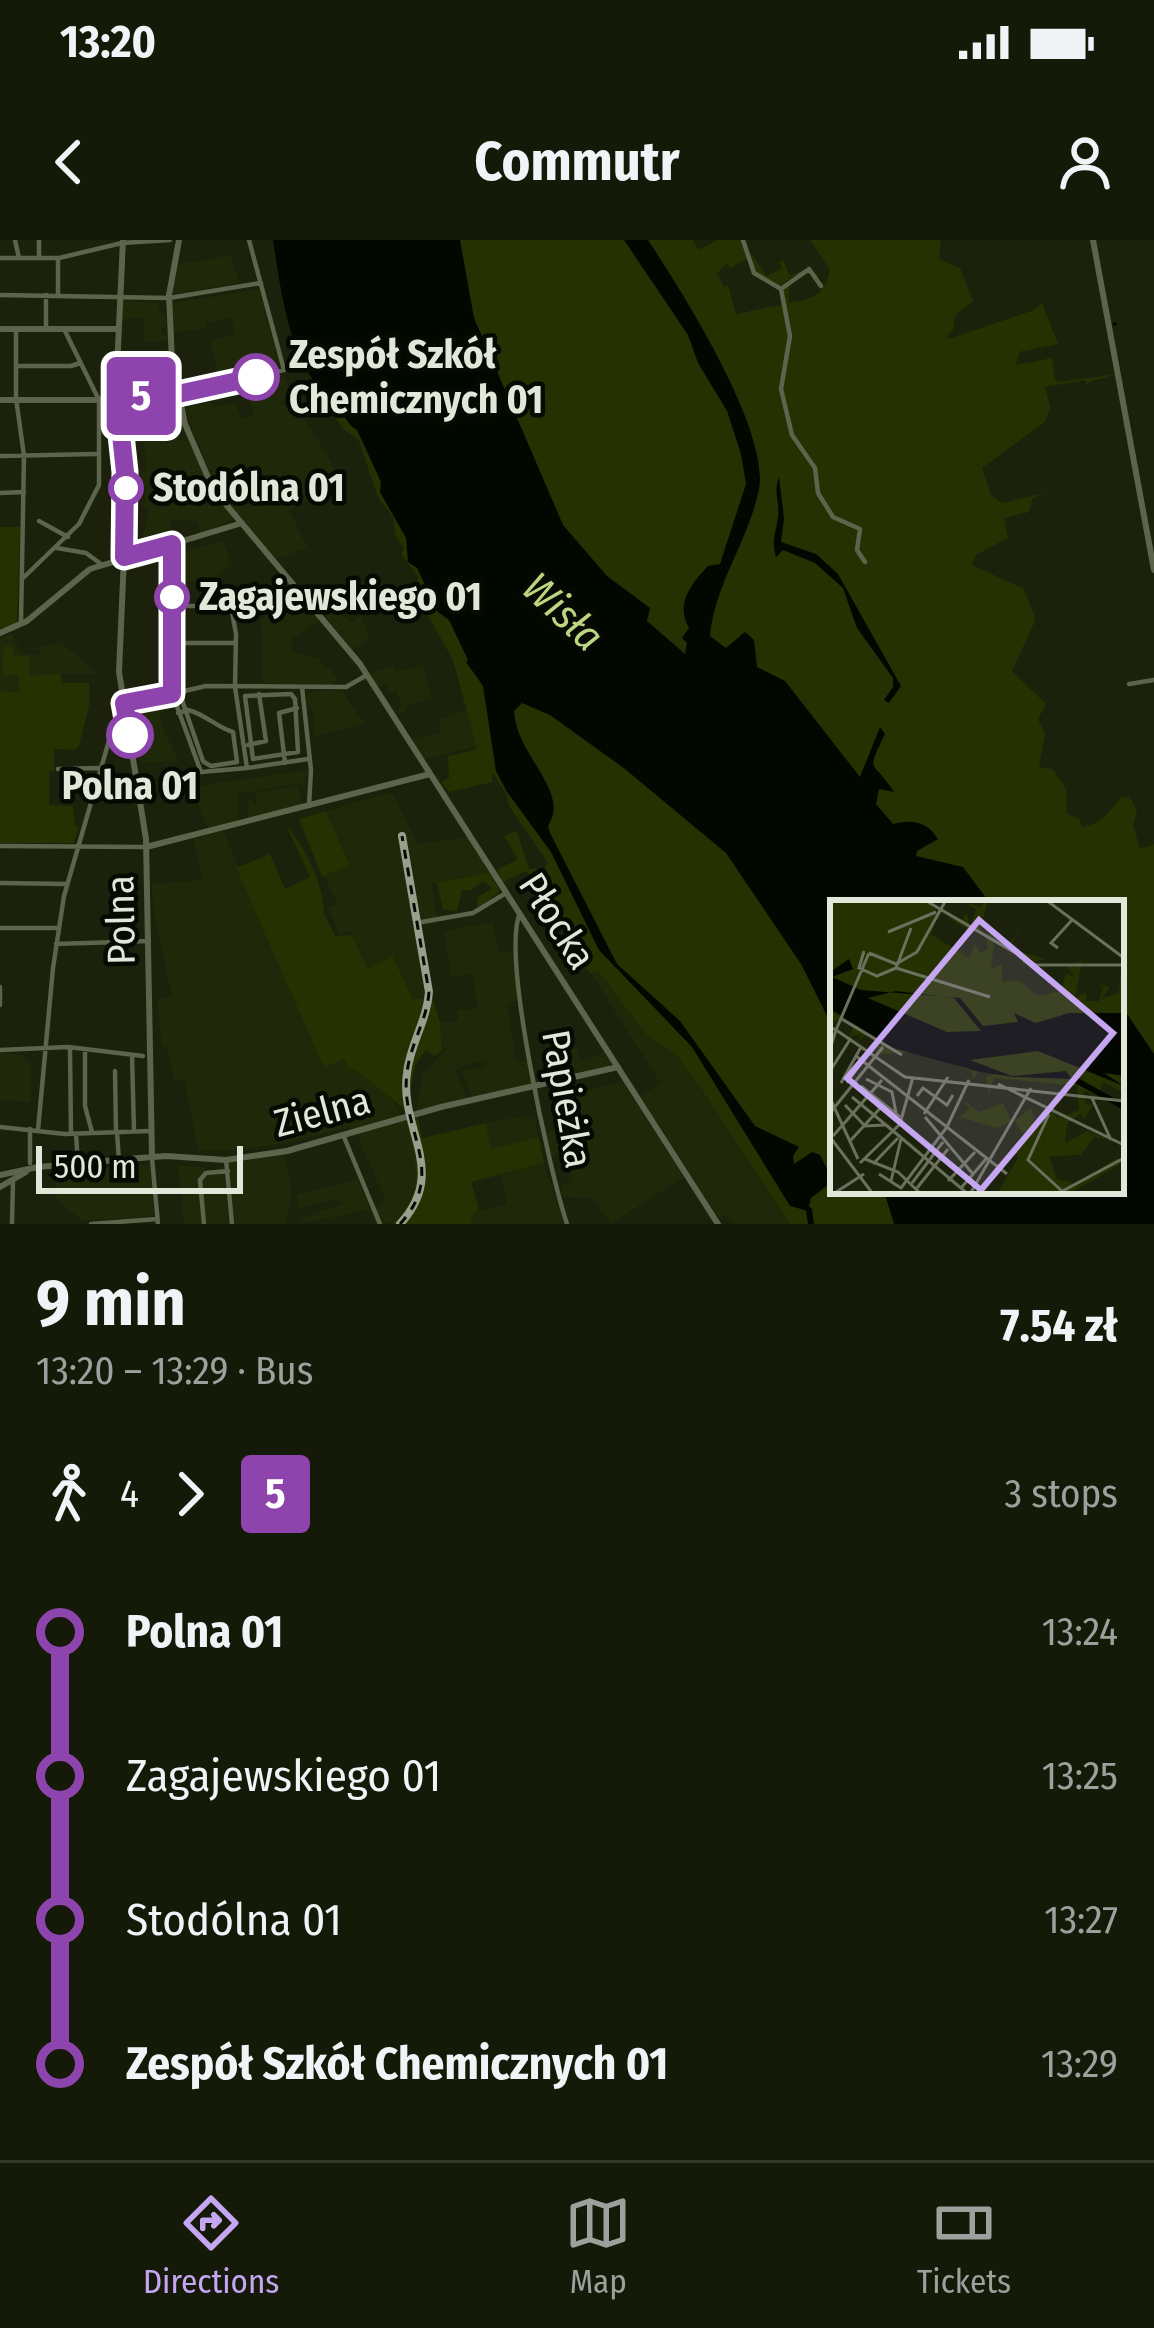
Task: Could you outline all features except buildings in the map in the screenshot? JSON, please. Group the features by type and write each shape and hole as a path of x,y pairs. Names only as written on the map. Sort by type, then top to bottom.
{"street":[{"path":"15,240 19,258"},
{"path":"39,240 39,258"},
{"path":"0,257 58,258 123,241 170,240"},
{"name":"Płocka","path":"179,240 169,298 178,394 185,424 213,489 367,675 718,1224"},
{"path":"0,400 178,394 284,370 249,240"},
{"path":"743,240 754,273 782,289"},
{"path":"1093,240 1154,570"},
{"name":"Polna","path":"91,1224 158,1221 152,1157 146,847 119,672 125,472 117,397 123,241"},
{"path":"58,258 58,295"},
{"path":"782,289 808,269 821,286"},
{"path":"0,295 169,298 261,283"},
{"path":"782,289 790,336 781,388 793,437 816,470 818,490 833,517 860,529 857,550 866,562"},
{"path":"46,295 46,329"},
{"path":"0,329 118,329"},
{"path":"16,329 24,456 22,624"},
{"path":"20,580 68,537 98,489 99,400 64,329"},
{"path":"16,366 80,363"},
{"path":"0,456 99,454"},
{"path":"0,493 24,492"},
{"path":"39,521 68,537"},
{"path":"0,632 22,624 78,575 101,564 242,523"},
{"path":"172,544 172,694 200,772 247,768 299,750 302,688"},
{"path":"57,548 86,553 101,564"},
{"path":"172,606 228,604 236,643 238,733 238,760 228,767"},
{"path":"170,644 236,643"},
{"path":"247,768 244,698 259,692 346,687 367,675"},
{"path":"1129,685 1154,680"},
{"path":"28,1168 58,928 114,714 124,703 199,686 292,695 299,708 308,759 309,806"},
{"path":"247,746 266,740 259,692"},
{"path":"182,700 182,712"},
{"path":"284,759 279,712 299,708"},
{"path":"182,712 200,713 214,726 238,733 255,760 308,759"},
{"path":"58,769 99,768"},
{"path":"0,846 146,847 430,774"},
{"path":"0,883 67,884"},
{"path":"416,923 473,913 506,892"},
{"name":"Papieżka","path":"520,913 516,917 517,966 535,1089 567,1224"},
{"path":"0,928 58,928"},
{"path":"56,944 149,940"},
{"path":"118,942 118,961"},
{"path":"0,987 0,1005"},
{"path":"70,1048 77,1164"},
{"path":"0,1050 70,1048 143,1056"},
{"path":"85,1050 86,1106 92,1133"},
{"path":"132,1055 134,1131"},
{"name":"Zielna","path":"0,1175 28,1168 152,1157 226,1160 287,1151 441,1107 618,1067"},
{"path":"115,1071 118,1161"},
{"path":"0,1126 74,1134 152,1134"},
{"path":"344,1137 380,1224"},
{"path":"226,1160 232,1224"},
{"name":"Zielna","path":"0,1187 28,1168"},
{"path":"204,1224 200,1180 206,1173 228,1171"},
{"path":"12,1224 13,1180"}],"shaded area":[{"path":"273,240 693,240 698,250 717,240 742,240 747,259 730,268 727,263 717,273 724,287 728,285 736,314 785,304 783,290 796,275 779,287 754,270 750,252 767,276 782,268 779,262 783,260 790,276 803,270 817,274 821,288 810,273 790,284 789,303 817,294 828,279 830,270 810,240 941,240 939,259 960,268 973,301 955,316 949,339 1034,310 1042,303 1058,344 1019,352 1016,365 1052,358 1059,382 1117,374 1085,386 1086,380 1045,387 1050,407 1046,421 982,468 991,495 1002,503 1048,492 1033,498 1029,512 1004,518 1008,538 976,555 972,565 1024,589 1036,619 1012,671 1046,704 1038,719 1045,734 1039,767 1053,769 1066,789 1067,814 1079,818 1082,827 1089,825 1105,816 1122,796 1130,796 1137,812 1133,825 1140,849 1154,844 1154,1224 790,1224 677,1056 647,1035 597,970 575,969 560,943 569,939 554,909 526,871 503,882 497,870 518,859 504,836 517,831 529,869 544,869 548,863 492,772 493,782 449,792 441,782 449,778 448,756 477,749 453,660 416,594 418,576 401,554 404,548 396,537 393,517 378,498 359,441 319,395 299,351"},
{"path":"231,254 239,283 171,294 177,263"},
{"path":"259,289 280,369 219,382 210,340 234,335 232,318 173,333 172,303"},
{"path":"123,301 160,303 167,327 161,328 161,335 169,335 169,341 144,342 144,318 122,319"},
{"path":"283,375 293,394 279,405 294,401 345,485 288,509 308,548 276,559 217,489 184,408 235,403 242,419 254,414 246,393 253,391 251,382"},
{"path":"155,398 156,406 177,406 178,441 189,441 211,491 235,519 201,534 196,521 171,520 170,542 140,549 149,508 144,507 146,486 129,485 129,474 141,474 146,467 144,443 126,443 120,400"},
{"path":"0,527 20,527 17,623 0,629"},
{"path":"222,541 233,565 220,571 219,584 176,580 179,553"},
{"path":"280,572 320,620 291,639 293,652 318,659 332,671 339,679 331,685 263,683 261,624 267,606 257,596"},
{"path":"345,585 356,607 341,615 353,622 361,615 370,639 353,650 316,605 331,599 328,592"},
{"path":"12,634 22,655 41,655 38,647 61,642 97,673 51,673 50,693 0,691 0,638"},
{"path":"4,646 14,647 14,656 29,657 30,676 61,673 61,683 89,683 89,706 79,746 54,749 54,771 49,772 49,805 73,806 75,827 79,827 74,843 0,843 0,691 19,692 19,675 2,675"},
{"path":"392,666 396,672 423,666 432,699 405,706 405,712 395,714 401,706 397,692 391,693 385,683 378,687 370,674"},
{"path":"341,690 364,723 314,737 313,710 306,705 308,692"},
{"path":"158,703 178,761 141,763 132,708"},
{"path":"467,710 477,747 424,759 411,739 441,732 438,719"},
{"path":"307,770 305,787 299,783 237,794 239,821 208,829 190,787"},
{"path":"298,786 302,804 248,818 247,800 252,798 257,806 255,792"},
{"path":"392,792 418,844 467,837 489,872 431,884 437,918 435,923 422,925 432,996 413,1000 394,957 368,969 350,931 340,935 327,908 337,903 324,877 350,864 326,811"},
{"path":"326,811 350,865 322,877 299,819"},
{"path":"287,827 312,867 323,912 335,936 352,935 368,969 393,956 413,1000 432,996 442,1050 434,1056 426,1050 415,1066 411,1088 404,1085 403,1108 355,1069 350,1070 344,1059 324,1067 236,868 270,854 285,889 310,877"},
{"path":"223,831 324,1066 344,1058 392,1099 401,1116 286,1143 198,1151 184,1079 174,1080 160,1032 157,1000 172,996 152,884 202,880 194,839"},
{"path":"489,872 500,891 479,908 478,897 492,888 483,881 472,890 462,890 457,911 443,910 437,883"},
{"path":"493,922 498,953 511,952 520,1000 507,1003 516,1062 529,1061 533,1086 472,1097 462,1071 487,1066 485,1061 467,1064 455,1070 467,1098 416,1110 423,1074 445,1050 436,1030 440,1023 458,1020 457,1011 478,1008 472,974 451,977 444,931"},
{"path":"597,970 648,1036 677,1056 790,1224 734,1224 727,1214 719,1219 640,1095 661,1084 591,973"},
{"path":"573,1039 581,1061 604,1053 611,1064 551,1082 548,1057 558,1054 549,1044"},
{"path":"0,1052 31,1061 31,1102 0,1100"},
{"path":"622,1081 684,1177 611,1224 592,1198 563,1197 560,1186 572,1181 561,1154 551,1156 547,1131 565,1126 555,1107 558,1098"},
{"path":"534,1116 539,1137 491,1149 486,1123"},
{"path":"418,1117 422,1138 486,1123 491,1149 539,1137 544,1163 471,1182 479,1210 473,1213 471,1224 393,1224 414,1187 415,1161 405,1120"},
{"path":"405,1120 416,1155 417,1181 407,1209 395,1223 376,1224 369,1209 301,1224 300,1218 342,1205 339,1198 299,1209 297,1195 357,1179 370,1209 386,1202 357,1135"},
{"path":"284,1155 292,1192 285,1224 235,1224 228,1163"},
{"path":"544,1163 564,1224 471,1224 473,1213 507,1204 500,1175"},
{"path":"150,1164 154,1216 82,1221 54,1197 50,1171"},
{"path":"178,1165 206,1167 201,1183 208,1175 224,1174 229,1224 184,1224"}],"water":[{"name":"Wisła","path":"273,240 460,240 474,318 563,525 607,576 650,608 647,621 685,654 687,643 682,638 689,628 684,603 708,566 720,564 746,484 727,411 698,363 688,335 624,240 648,240 701,325 737,397 759,463 754,508 718,598 710,636 726,648 745,632 754,640 757,667 785,681 860,777 880,727 885,734 874,766 894,792 879,789 876,804 893,824 913,822 929,828 938,839 916,856 963,867 988,900 830,900 830,1022 801,964 726,853 625,769 550,715 522,703 514,711 523,743 553,800 550,833 617,964 680,1021 755,1126 799,1147 794,1164 812,1152 820,1155 830,1183 811,1198 808,1211 790,1206 692,1047 599,950 551,852 507,792 496,771 483,686 466,662 449,620 438,612 417,568 408,562 406,538 380,492 381,482 357,430 304,365 286,313"},
{"path":"779,477 784,519 781,542 816,554 838,574 901,686 889,703 884,700 893,678 857,628 843,588 815,563 783,550 776,557"},
{"path":"1124,1009 1154,1054 1154,1224 894,1224 885,1194 1124,1194"}],"waterway":[{"path":"809,1210 811,1224"}],"railway":[{"path":"400,1224 421,1186 422,1168 406,1094 411,1052 429,992 402,836"}],"bus line":[{"name":"5","path":"130,735 124,703 172,694 172,544 124,557 125,472 117,397 178,394 256,377"}],"place":[{"name":"Zespół Szkół Chemicznych 01","path":"256,377"},
{"name":"Stodólna 01","path":"126,488"},
{"name":"Zagajewskiego 01","path":"172,597"},
{"name":"Polna 01","path":"130,735"}]}
